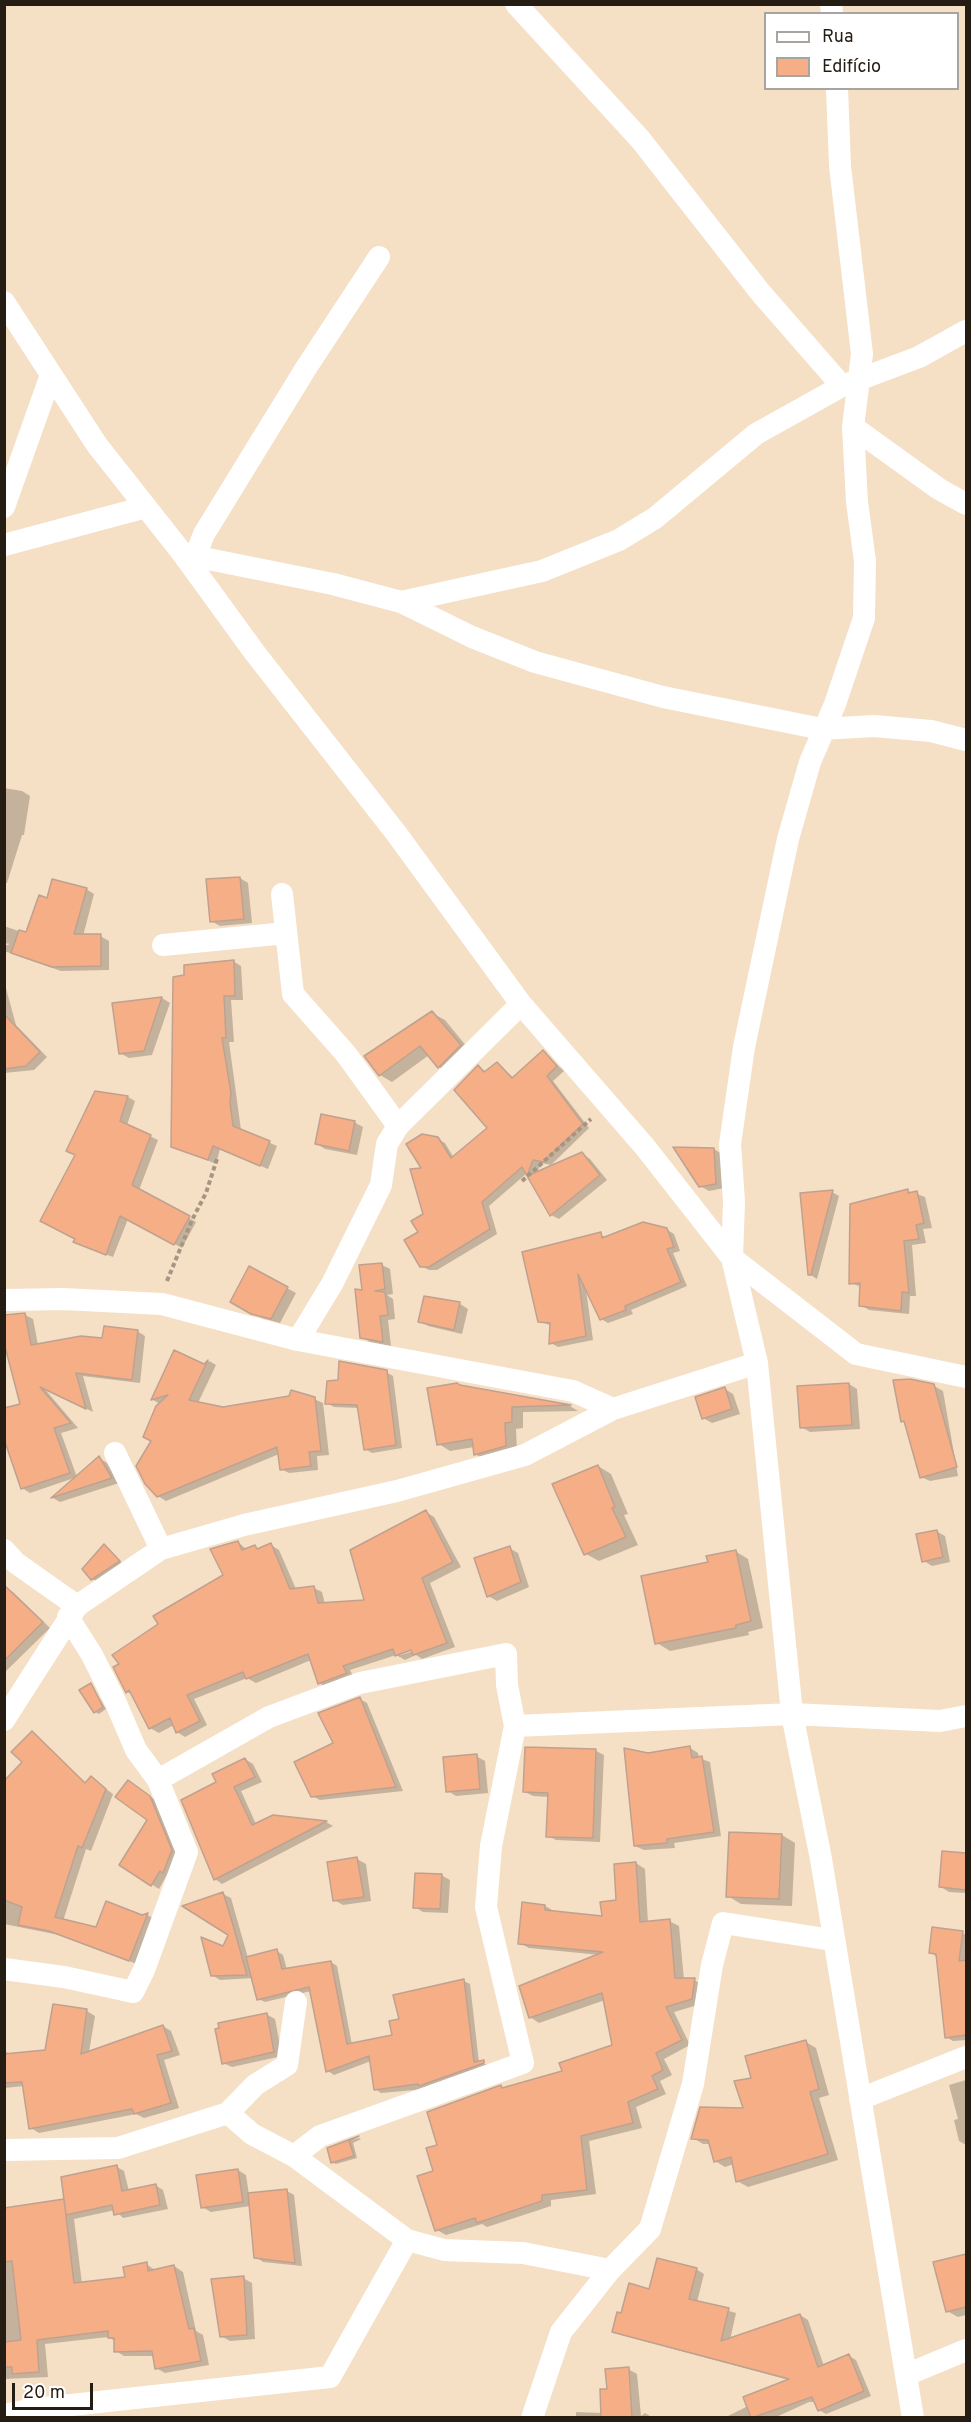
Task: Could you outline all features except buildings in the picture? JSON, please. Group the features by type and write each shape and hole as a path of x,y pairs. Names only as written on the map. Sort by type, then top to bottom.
{"street":[{"path":"516,4 640,139 760,292 851,382"},
{"path":"837,90 840,166 862,354 851,382 857,502 865,561 864,618 835,704 822,729 788,839 744,1047 730,1144 734,1202 732,1258 757,1363 792,1714 821,1859 832,1940 913,2418"},
{"path":"189,555 306,368 379,257"},
{"path":"4,303 98,445 146,507 189,555 255,653 396,833 521,1004 645,1147 732,1258 856,1354 966,1377"},
{"path":"401,602 542,571 619,540 655,518 756,434 851,382 919,357 966,331"},
{"path":"4,507 51,375"},
{"path":"853,426 939,489 966,504"},
{"path":"4,545 146,507"},
{"path":"189,555 333,584 401,602 472,637 535,662 663,696 822,729 874,726 931,731 966,740"},
{"path":"282,894 293,994 346,1054 398,1125"},
{"path":"163,945 286,933"},
{"path":"298,1340 332,1284 381,1185 387,1144 398,1125 521,1004"},
{"path":"4,1300 63,1299 158,1304 298,1340 573,1391 613,1409"},
{"path":"4,1720 72,1611 161,1549 244,1525 397,1491 525,1455 613,1409 757,1363"},
{"path":"115,1453 161,1549"},
{"path":"4,1550 72,1611 116,1701 136,1750 158,1780 187,1852 144,1970 133,1992 64,1977 4,1969"},
{"path":"158,1780 268,1717 360,1683 506,1654 507,1685 515,1726 491,1846 486,1907 523,2063 320,2136 294,2156"},
{"path":"515,1726 792,1714 940,1721 966,1716"},
{"path":"532,2418 561,2332 610,2270 650,2229 693,2084 712,1965 723,1923 832,1940"},
{"path":"4,2150 118,2148 228,2114 255,2085 287,2065 296,2002"},
{"path":"860,2099 966,2057"},
{"path":"228,2114 252,2134 294,2156 406,2240 444,2250 523,2253 610,2270"},
{"path":"4,2415 34,2409 330,2377 406,2240"},
{"path":"906,2375 966,2350"}],"path":[{"path":"522,1180 608,1105"},
{"path":"158,1304 192,1220 206,1192 217,1159"}]}
